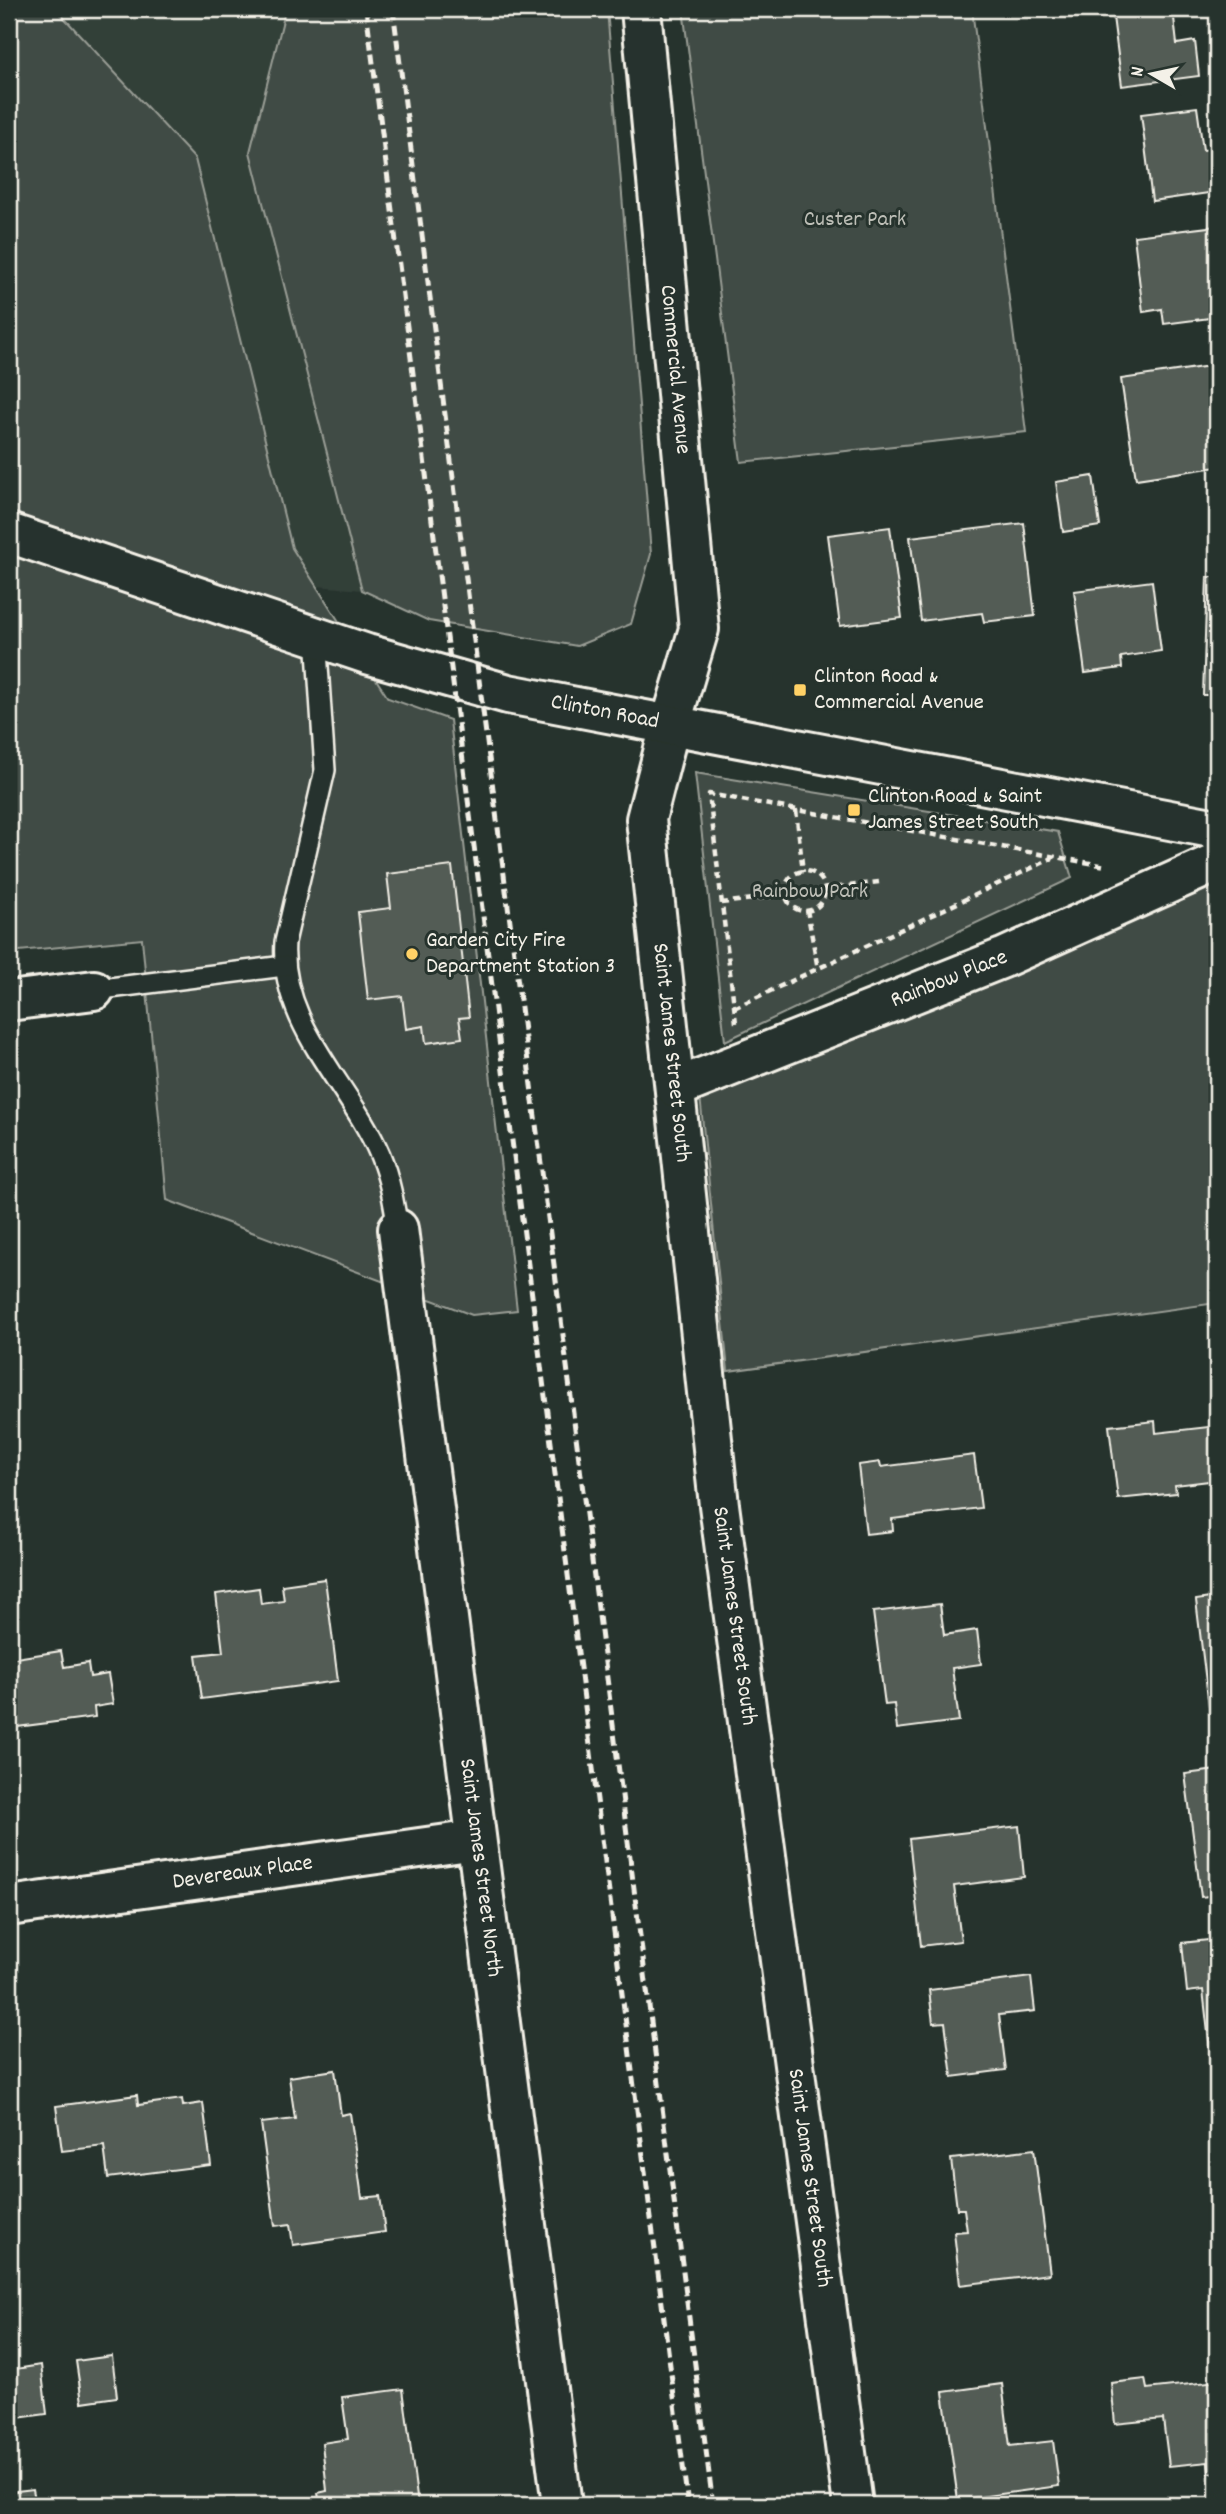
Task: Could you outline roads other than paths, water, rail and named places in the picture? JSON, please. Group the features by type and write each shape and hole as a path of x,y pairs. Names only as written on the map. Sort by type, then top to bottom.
{"street":[{"name":"Commercial Avenue","path":"641,9 699,629 670,726"},
{"name":"Clinton Road","path":"9,533 316,636 508,694 1217,829"},
{"name":"Saint James Street South","path":"670,726 646,819 719,1505 853,2505"},
{"name":"Rainbow Place","path":"676,1088 1003,958 1217,862"},
{"path":"9,1001 94,990"},
{"name":"Saint James Street North","path":"398,1229 562,2505"},
{"name":"Devereaux Place","path":"9,1906 476,1840"}],"lane":[{"path":"316,636 325,770 285,942 284,967 303,1026 380,1155 389,1181 398,1229"},
{"path":"94,990 284,967"}],"railway":[{"path":"366,9 688,2505"},
{"path":"393,9 713,2505"}],"place":[{"name":"Clinton Road & Commercial Avenue","path":"800,690"},
{"name":"Clinton Road & Saint James Street South","path":"854,810"},
{"name":"Garden City Fire Department Station 3","path":"412,954"}],"park label":[{"name":"Custer Park","path":"855,220"},
{"name":"Rainbow Park","path":"810,892"}]}
